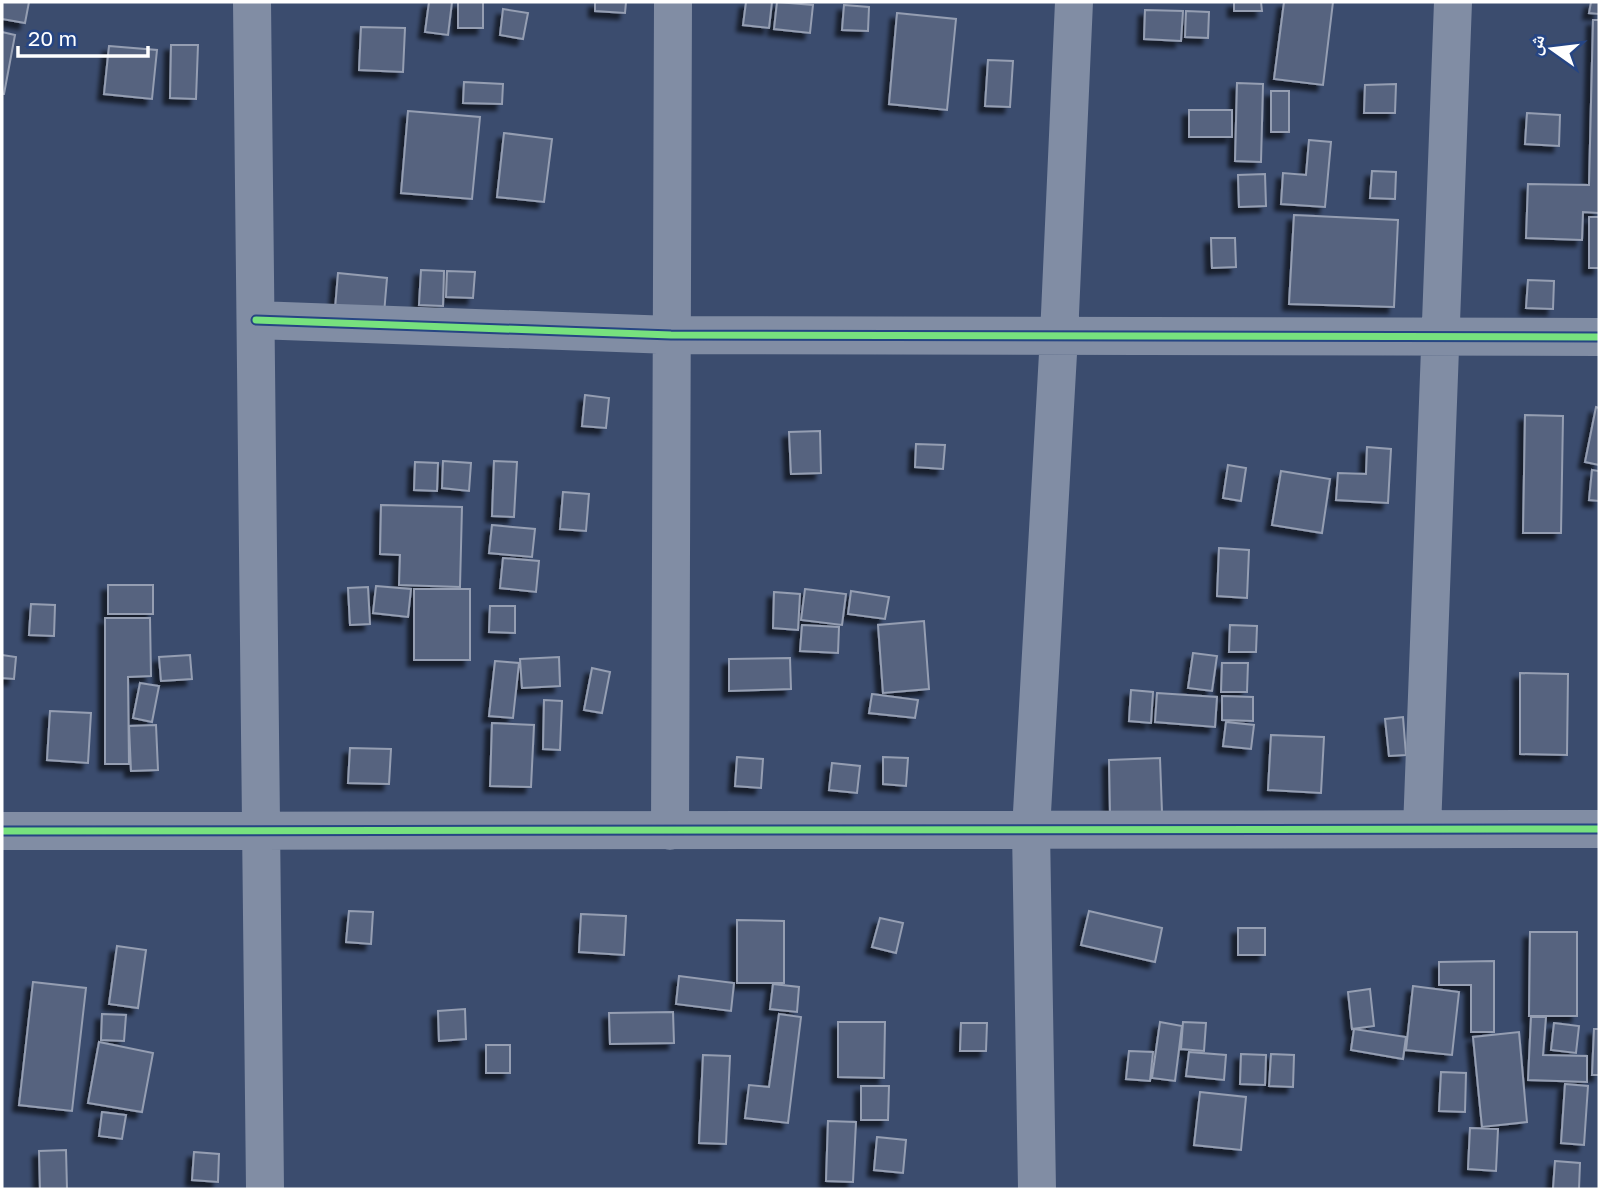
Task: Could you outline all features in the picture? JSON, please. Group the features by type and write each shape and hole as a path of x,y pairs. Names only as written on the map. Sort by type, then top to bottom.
{"street":[{"path":"252,2 265,1189"},
{"path":"670,831 673,2"},
{"path":"1037,1189 1031,831 1059,336 1074,2"},
{"path":"1422,830 1453,2"},
{"path":"256,320 671,335 1599,337"},
{"path":"2,831 1599,829"}],"building":[{"path":"2,2 29,2 25,23 2,19"},
{"path":"429,2 452,2 448,35 425,32"},
{"path":"458,2 483,2 483,28 458,28"},
{"path":"595,2 626,2 625,13 595,11"},
{"path":"746,2 772,2 769,28 743,25"},
{"path":"777,2 813,5 810,33 774,29"},
{"path":"1234,2 1261,2 1262,11 1234,11"},
{"path":"1284,2 1333,2 1323,85 1274,79"},
{"path":"1591,2 1599,2 1599,14 1589,13"},
{"path":"844,5 869,7 868,31 842,30"},
{"path":"503,9 528,13 523,39 500,35"},
{"path":"1145,10 1183,11 1181,41 1144,39"},
{"path":"1186,11 1209,12 1208,38 1185,37"},
{"path":"897,13 956,19 947,110 889,104"},
{"path":"1593,20 1599,20 1599,213 1583,212 1582,240 1526,238 1528,184 1589,185"},
{"path":"361,27 405,28 403,72 359,70"},
{"path":"2,32 15,35 4,94 2,94"},
{"path":"171,45 198,45 196,99 170,98"},
{"path":"109,46 157,50 152,99 104,94"},
{"path":"988,60 1013,61 1010,107 985,106"},
{"path":"464,82 503,84 502,104 463,103"},
{"path":"1237,83 1263,84 1261,162 1235,161"},
{"path":"1396,84 1395,113 1364,113 1365,85"},
{"path":"1271,91 1289,91 1289,132 1271,132"},
{"path":"1189,110 1232,110 1232,137 1189,137"},
{"path":"408,111 480,117 472,199 401,193"},
{"path":"1527,113 1560,115 1559,146 1525,144"},
{"path":"504,133 552,139 544,202 497,197"},
{"path":"1309,140 1331,142 1325,207 1281,204 1283,173 1306,175"},
{"path":"1372,171 1396,172 1395,199 1370,198"},
{"path":"1265,174 1266,206 1239,207 1238,175"},
{"path":"1294,215 1398,220 1394,307 1289,304"},
{"path":"1589,217 1599,217 1599,268 1589,268"},
{"path":"1211,238 1235,238 1236,267 1212,268"},
{"path":"421,270 444,271 443,306 419,305"},
{"path":"447,271 475,272 473,298 446,297"},
{"path":"338,273 387,278 384,314 335,309"},
{"path":"1528,280 1554,281 1553,309 1526,308"},
{"path":"585,395 609,398 606,428 582,426"},
{"path":"1596,407 1599,408 1599,465 1585,462"},
{"path":"1525,415 1563,416 1561,533 1523,533"},
{"path":"820,431 821,473 791,474 789,432"},
{"path":"916,444 945,445 943,469 915,467"},
{"path":"1367,447 1391,449 1388,503 1336,500 1338,473 1366,474"},
{"path":"443,461 471,463 469,491 442,488"},
{"path":"494,461 517,462 514,517 492,516"},
{"path":"415,462 438,463 437,491 414,490"},
{"path":"1228,465 1246,468 1241,501 1223,498"},
{"path":"1592,470 1599,471 1599,501 1589,500"},
{"path":"1281,471 1330,479 1322,533 1272,525"},
{"path":"563,492 589,494 586,531 560,529"},
{"path":"381,505 462,507 460,587 399,585 400,555 380,554"},
{"path":"492,525 535,529 532,557 489,553"},
{"path":"1219,548 1249,550 1247,598 1217,596"},
{"path":"503,558 539,561 536,592 500,588"},
{"path":"108,585 153,585 153,614 108,614"},
{"path":"376,586 411,589 408,617 373,613"},
{"path":"368,587 370,624 350,625 348,588"},
{"path":"414,589 470,589 470,660 414,660"},
{"path":"805,589 846,594 842,625 801,620"},
{"path":"851,591 889,597 885,619 848,614"},
{"path":"774,592 800,594 798,630 773,628"},
{"path":"31,604 55,605 54,636 29,635"},
{"path":"490,606 515,606 515,633 489,632"},
{"path":"105,618 150,618 151,676 128,677 129,764 105,764"},
{"path":"924,621 929,689 883,693 878,625"},
{"path":"802,625 839,627 838,653 800,651"},
{"path":"1230,625 1257,626 1256,652 1229,652"},
{"path":"1193,653 1217,656 1212,691 1188,688"},
{"path":"2,655 16,657 14,679 2,678"},
{"path":"190,655 192,679 161,681 159,657"},
{"path":"559,657 560,686 522,688 520,659"},
{"path":"790,658 791,689 729,691 729,659"},
{"path":"495,661 519,663 513,718 489,716"},
{"path":"1222,663 1248,663 1247,692 1221,692"},
{"path":"592,668 610,672 602,713 584,710"},
{"path":"1520,673 1568,674 1567,755 1520,754"},
{"path":"140,683 159,686 152,722 133,718"},
{"path":"1131,690 1153,692 1151,723 1129,721"},
{"path":"1157,693 1217,697 1215,727 1155,722"},
{"path":"872,694 918,700 915,718 869,713"},
{"path":"1222,696 1253,697 1253,721 1222,720"},
{"path":"544,700 562,701 560,750 543,749"},
{"path":"50,711 91,713 88,763 47,760"},
{"path":"1403,717 1406,755 1389,756 1385,719"},
{"path":"1226,722 1254,725 1251,749 1223,746"},
{"path":"492,723 534,725 531,787 490,786"},
{"path":"156,725 158,770 131,771 129,726"},
{"path":"1271,735 1324,737 1321,793 1268,790"},
{"path":"350,748 391,749 389,784 348,783"},
{"path":"737,757 763,759 761,788 735,786"},
{"path":"883,757 908,758 906,786 883,784"},
{"path":"1160,758 1162,812 1110,813 1109,760"},
{"path":"832,763 860,766 857,793 829,790"},
{"path":"349,911 373,912 371,944 346,942"},
{"path":"1089,911 1162,928 1155,962 1081,945"},
{"path":"581,914 626,916 624,955 579,952"},
{"path":"880,918 903,923 896,953 872,947"},
{"path":"737,920 784,921 784,983 737,983"},
{"path":"1238,928 1265,928 1265,955 1238,955"},
{"path":"1530,932 1577,932 1577,1016 1529,1016"},
{"path":"117,946 146,950 138,1008 109,1004"},
{"path":"1494,961 1494,1032 1471,1032 1471,985 1439,985 1439,962"},
{"path":"679,976 734,983 731,1011 676,1004"},
{"path":"33,982 86,988 72,1111 19,1105"},
{"path":"773,984 799,987 797,1012 770,1009"},
{"path":"1413,986 1459,992 1452,1055 1406,1050"},
{"path":"1370,989 1374,1026 1352,1029 1348,992"},
{"path":"465,1009 466,1039 439,1041 438,1011"},
{"path":"673,1012 674,1043 610,1044 609,1013"},
{"path":"102,1014 126,1015 124,1041 101,1040"},
{"path":"779,1014 801,1017 788,1123 745,1118 749,1085 769,1087"},
{"path":"1531,1017 1546,1017 1543,1055 1587,1056 1587,1082 1528,1080"},
{"path":"838,1022 885,1022 884,1078 838,1077"},
{"path":"1160,1022 1182,1026 1175,1081 1152,1078"},
{"path":"1183,1022 1206,1023 1204,1051 1181,1049"},
{"path":"961,1023 987,1023 986,1051 960,1051"},
{"path":"1554,1023 1579,1026 1576,1053 1551,1050"},
{"path":"1354,1029 1406,1037 1403,1059 1351,1050"},
{"path":"1594,1029 1599,1029 1599,1075 1592,1075"},
{"path":"1519,1032 1527,1122 1482,1127 1473,1037"},
{"path":"99,1042 153,1053 142,1112 88,1103"},
{"path":"486,1045 510,1045 510,1073 486,1073"},
{"path":"1129,1051 1153,1052 1150,1081 1126,1079"},
{"path":"1189,1052 1226,1055 1224,1080 1186,1076"},
{"path":"1241,1054 1266,1055 1265,1085 1240,1084"},
{"path":"1271,1054 1294,1055 1293,1087 1269,1086"},
{"path":"703,1055 730,1056 726,1144 699,1143"},
{"path":"1441,1072 1466,1073 1465,1112 1439,1111"},
{"path":"1565,1084 1588,1086 1584,1145 1561,1143"},
{"path":"861,1086 889,1086 888,1120 861,1120"},
{"path":"1200,1092 1246,1097 1241,1150 1194,1145"},
{"path":"102,1112 126,1115 122,1139 99,1136"},
{"path":"828,1121 856,1122 853,1182 826,1181"},
{"path":"1470,1128 1498,1129 1496,1171 1468,1169"},
{"path":"877,1137 906,1140 903,1173 874,1170"},
{"path":"66,1150 67,1189 40,1189 39,1151"},
{"path":"194,1152 219,1154 218,1182 192,1180"},
{"path":"1555,1161 1580,1163 1579,1189 1553,1189"}],"cycle path":[{"path":"256,320 671,335 1599,337"},
{"path":"2,831 1599,829"}]}
